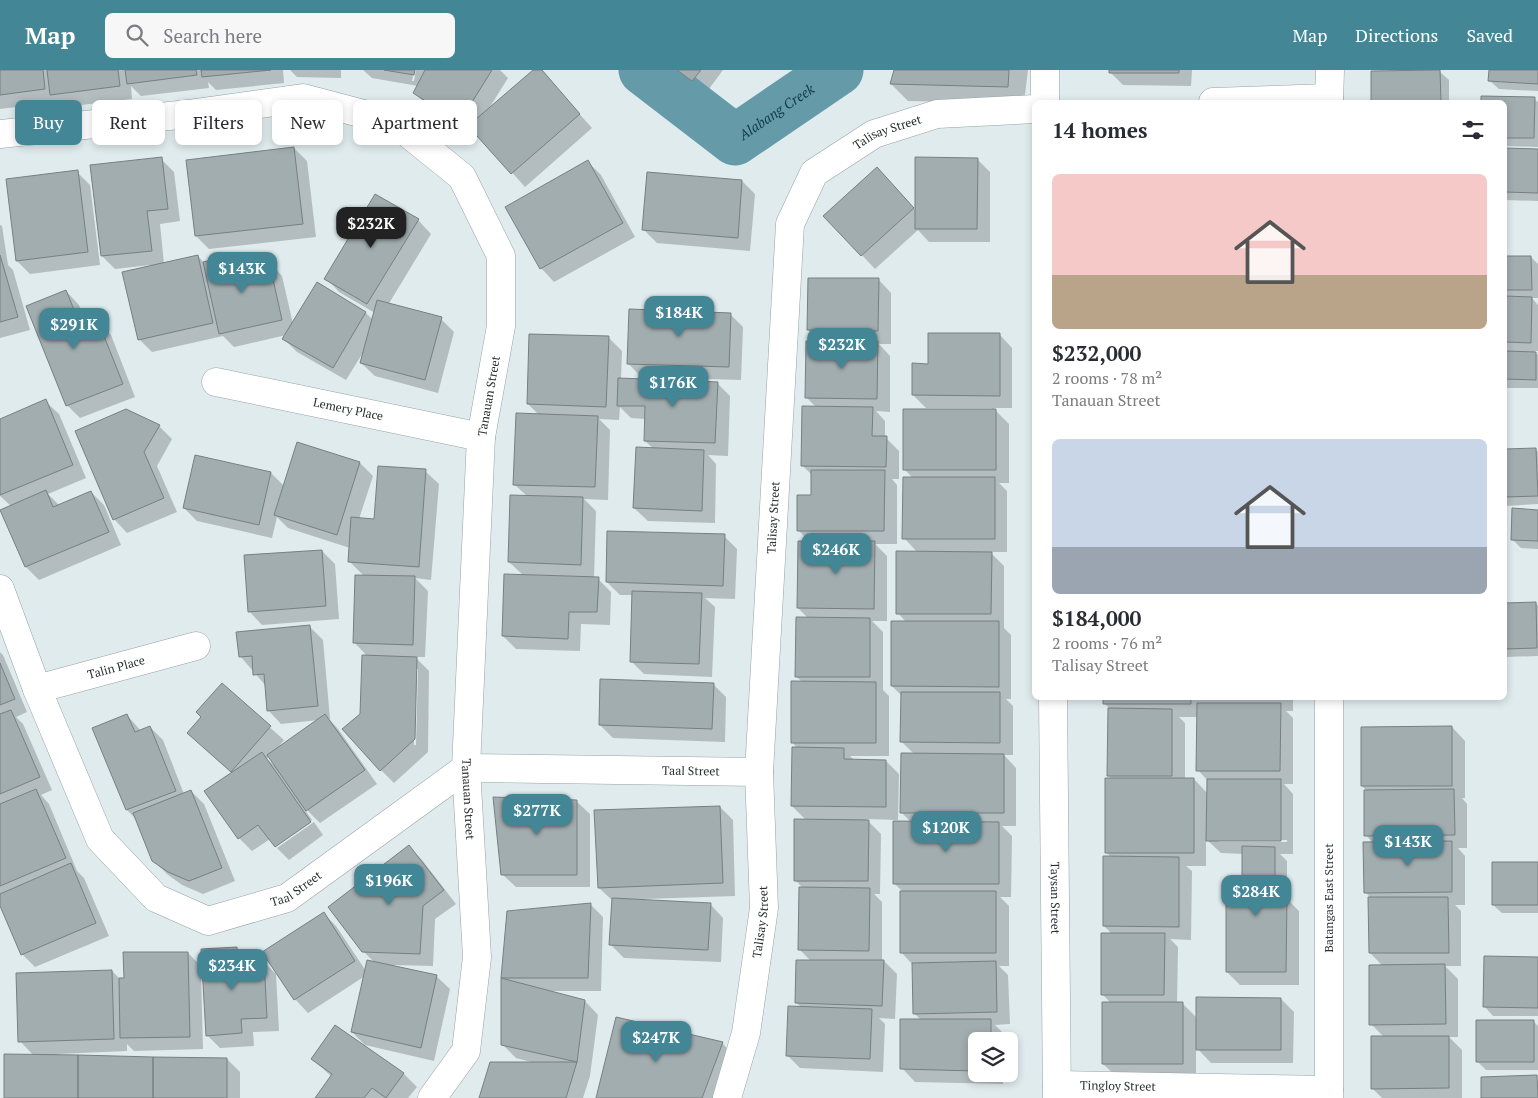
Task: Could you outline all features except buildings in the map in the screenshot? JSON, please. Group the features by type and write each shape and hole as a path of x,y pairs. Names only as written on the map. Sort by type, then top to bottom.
{"street":[{"path":"1045,70 1045,100"},
{"path":"1329,100 1330,70"},
{"name":"Tanauan Street","path":"0,134 188,114 303,98 394,122 462,177 501,256 501,326 481,437 466,768 477,957 466,1051 432,1098"},
{"name":"Talisay Street","path":"727,1098 746,1033 764,908 759,772 790,224 814,173 874,134 937,114 1032,109"},
{"name":"Lemery Place","path":"216,382 481,437"},
{"name":"Taal Street","path":"0,589 37,689 100,839 156,898 208,921 287,898 466,768 759,772"},
{"name":"Talin Place","path":"37,689 196,646"},
{"name":"Taysan Street","path":"1053,700 1057,1091"},
{"name":"Batangas East Street","path":"1329,700 1329,1094"},
{"name":"Tingloy Street","path":"1057,1091 1329,1094"}],"waterway":[{"name":"Alabang Creek","path":"644,70 735,140 838,70"}]}
